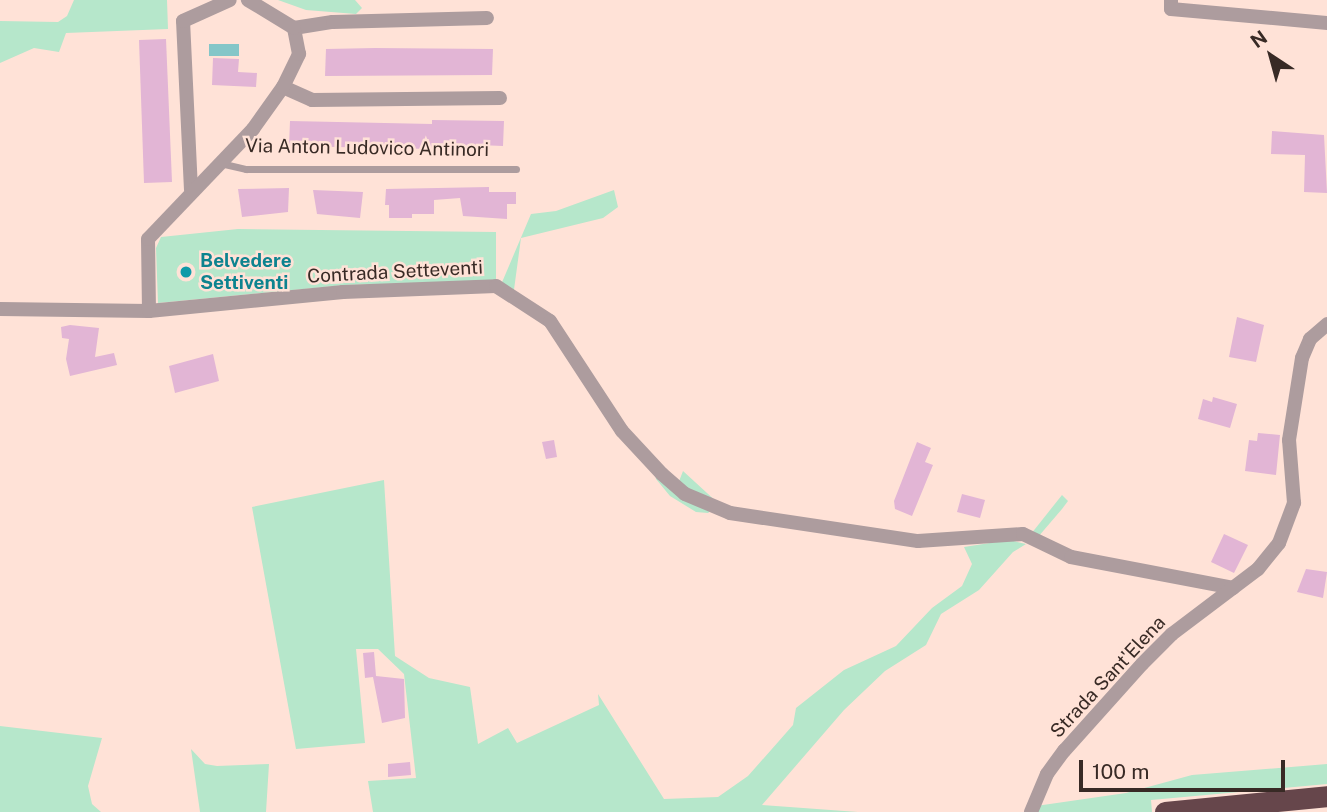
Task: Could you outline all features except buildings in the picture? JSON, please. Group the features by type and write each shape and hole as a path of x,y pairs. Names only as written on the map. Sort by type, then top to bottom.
{"highway":[{"path":"1165,812 1327,796"}],"street":[{"path":"191,190 183,21 230,0"},
{"path":"248,0 294,28 333,22 487,18"},
{"path":"1171,0 1171,9 1327,23"},
{"name":"Via Anton Ludovico Antinori","path":"149,311 148,239 191,190 253,129 283,87 299,54 294,28"},
{"path":"283,87 312,100 500,98"},
{"name":"Contrada Setteventi","path":"0,309 149,311 343,292 498,288 550,321 622,431 662,474 685,494 730,513 918,541 1023,534 1071,557 1233,588"},
{"name":"Strada Sant'Elena","path":"1031,812 1047,774 1133,673 1172,634 1258,569 1279,543 1294,503 1289,440 1302,358 1310,340 1327,324"}],"lane":[{"name":"Via Anton Ludovico Antinori","path":"218,163 246,169 516,169"}],"green space":[{"path":"74,0 167,0 168,29 66,33 59,52 34,48 0,63 0,21 58,22 67,16"},
{"path":"278,0 355,0 362,8 356,14 306,10"},
{"path":"614,190 618,207 603,218 521,238 513,297 500,287 531,214 556,211"},
{"path":"238,229 496,232 496,281 345,285 158,303 156,248 161,237"},
{"path":"653,463 678,484 683,471 719,504 708,513 696,512 670,496 656,479"},
{"path":"384,480 395,656 429,678 470,687 478,744 508,728 517,743 599,705 598,694 664,799 718,797 748,776 793,725 796,708 844,670 896,646 932,608 962,586 972,564 964,547 1009,540 1026,544 1013,552 979,590 941,614 926,645 885,671 844,710 762,805 858,812 373,812 368,781 416,778 404,674 378,649 356,649 365,743 296,749 252,507"},
{"path":"1062,495 1068,501 1062,509 1038,537 1031,534"},
{"path":"0,726 102,738 88,786 92,804 101,812 0,812"},
{"path":"191,749 205,764 269,764 266,812 200,812"},
{"path":"1327,764 1327,784 1151,800 1152,812 1034,812 1036,806 1126,793 1192,775"}],"water":[{"path":"209,44 239,44 239,56 209,56"}],"place":[{"name":"Belvedere Settiventi","path":"186,272"}]}
